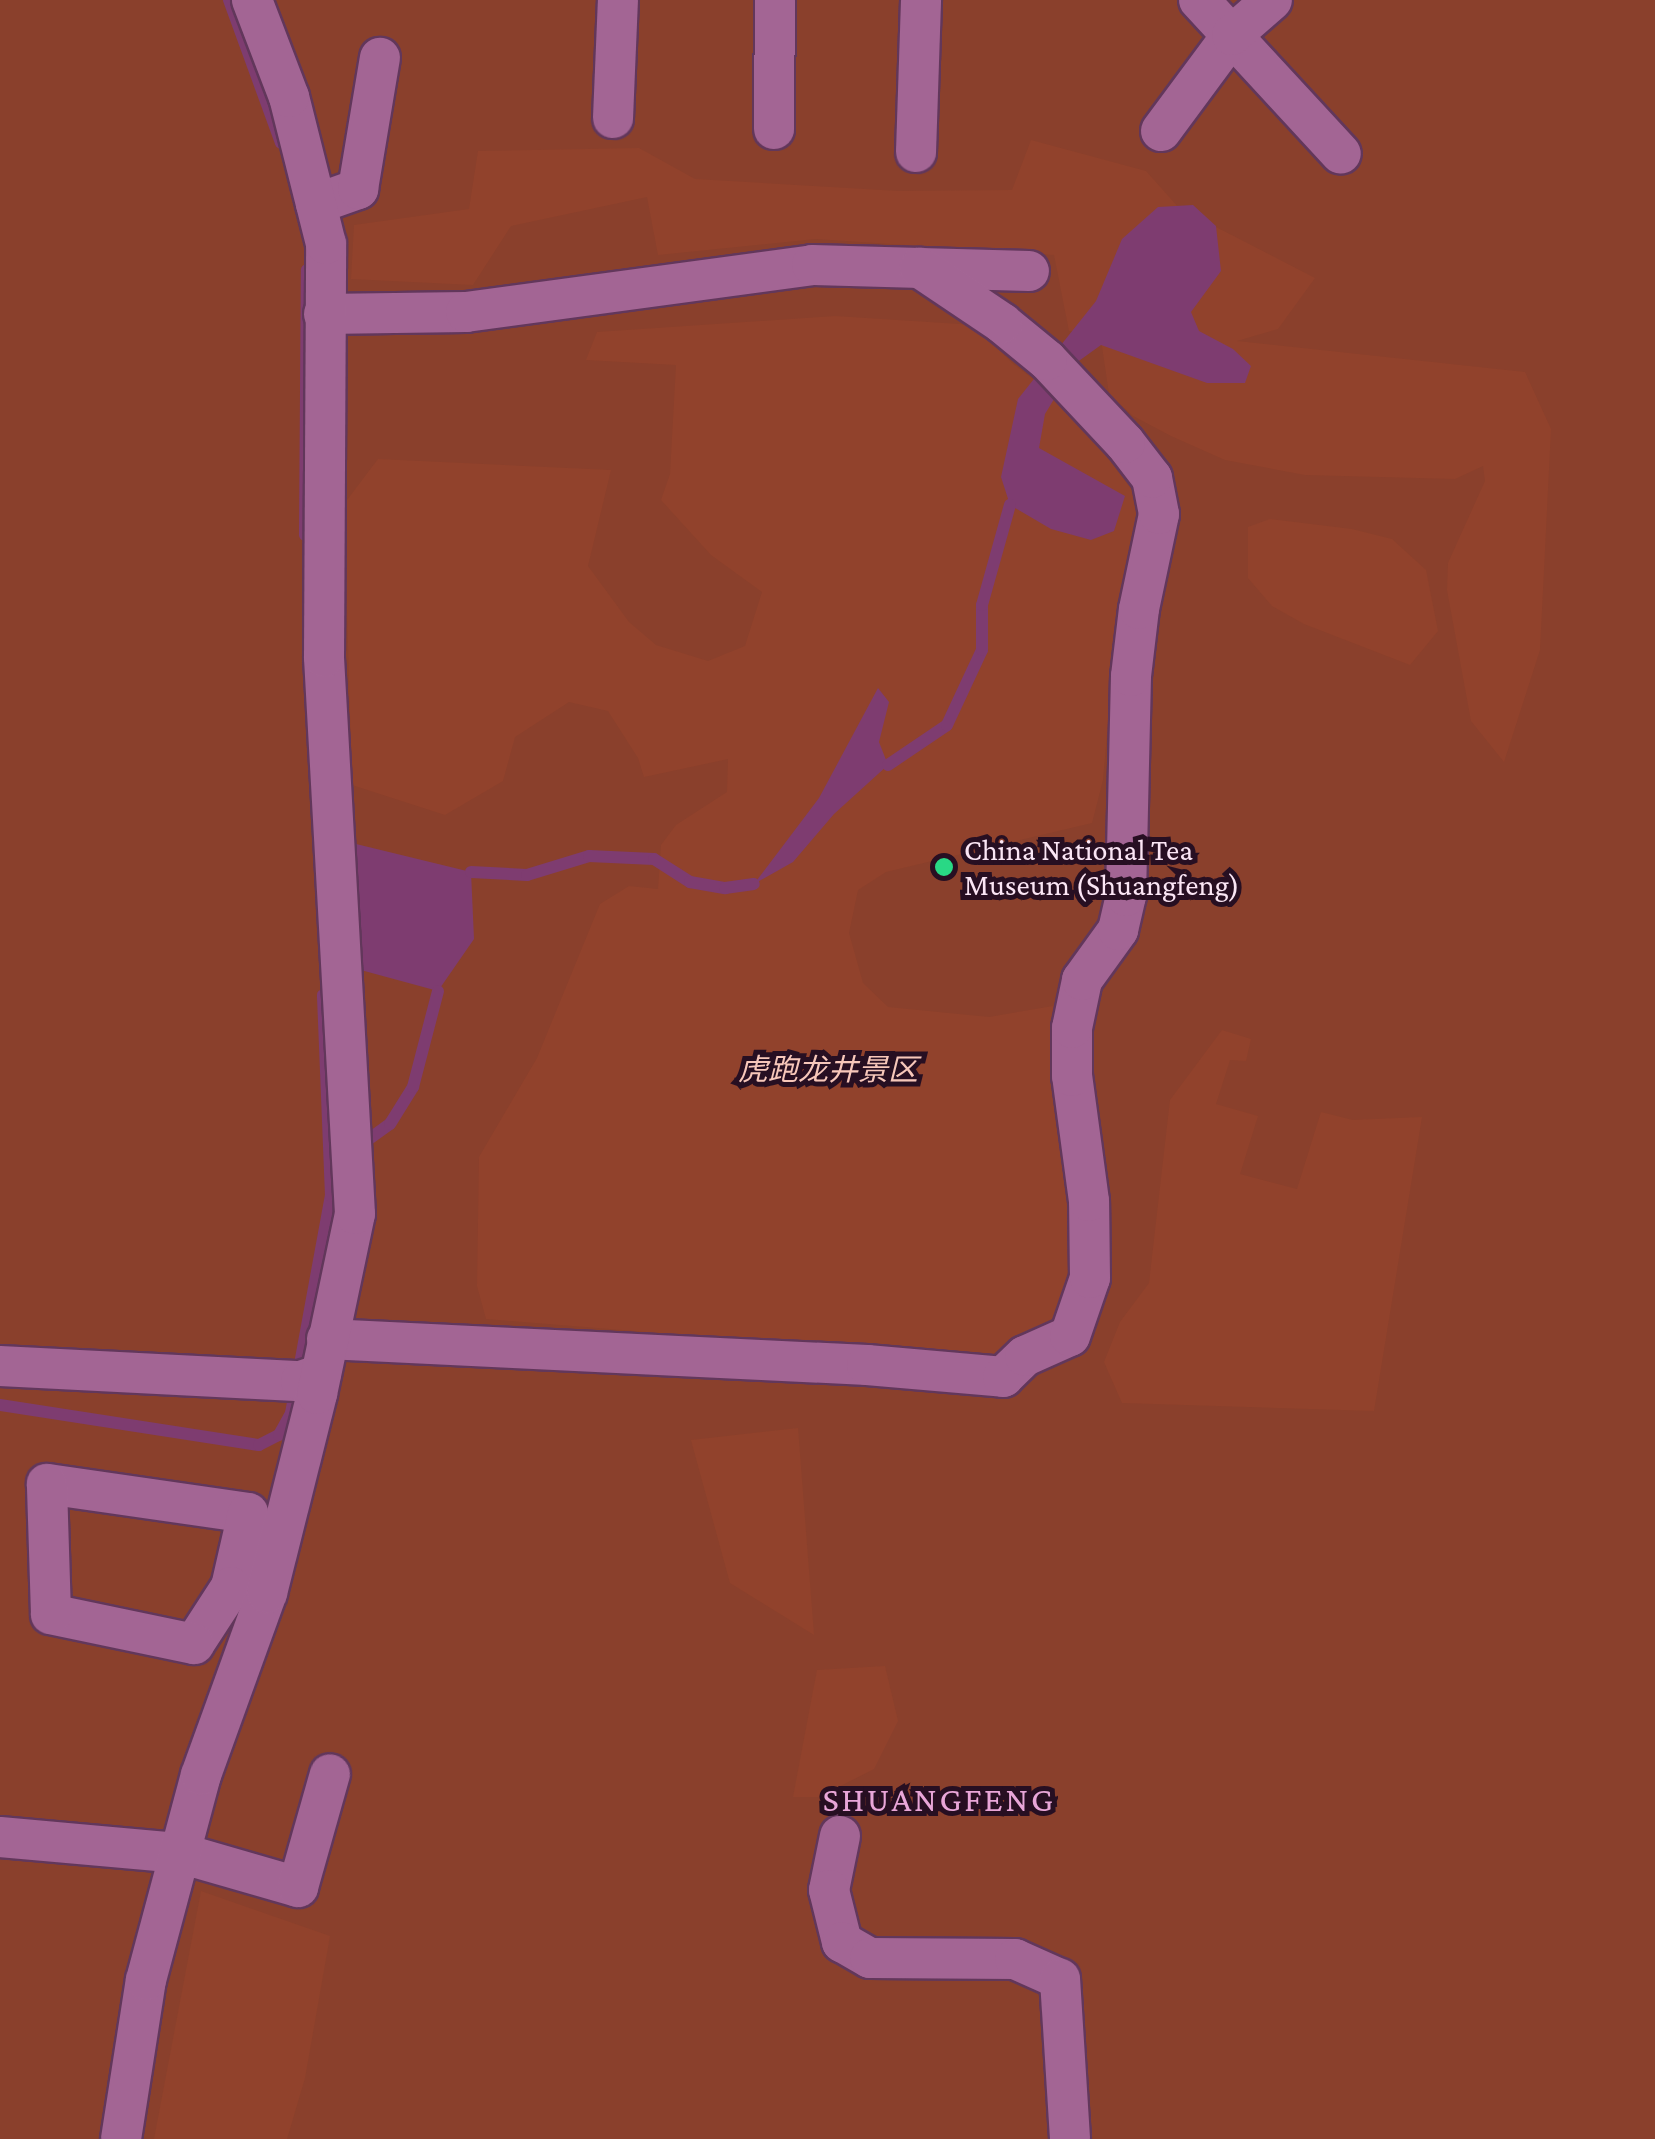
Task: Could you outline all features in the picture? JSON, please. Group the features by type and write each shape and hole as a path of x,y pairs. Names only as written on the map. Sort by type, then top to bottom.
{"street":[{"path":"121,2139 146,1980 307,1368 355,1214 324,657 326,244 289,97 252,0"},
{"path":"614,118 618,0"},
{"path":"774,130 775,0"},
{"path":"916,152 921,0"},
{"path":"1199,0 1340,154"},
{"path":"1161,131 1232,36 1272,0"},
{"path":"316,204 358,189 380,58"},
{"path":"324,314 466,312 812,265 1029,271"},
{"path":"0,1366 867,1366 1003,1377 1025,1356 1070,1336 1090,1278 1090,1201 1072,1076 1072,1028 1082,980 1118,930 1126,896 1131,676 1138,609 1160,514 1152,478 1047,360 1002,322 920,268"},
{"path":"47,1484 248,1513 249,1590 194,1644 51,1614 47,1484"},
{"path":"0,1836 180,1853 298,1887 330,1774"},
{"path":"840,1836 829,1890 842,1942 870,1958 1015,1960 1060,1979 1070,2139"}],"green space":[{"name":"虎跑龙井景区","path":"0,0 1655,0 1655,2139 0,2139"},
{"path":"1031,140 1146,171 1179,208 1315,278 1278,329 1237,341 1525,372 1551,429 1540,650 1504,762 1471,721 1447,590 1448,563 1485,481 1483,466 1455,479 1305,475 1225,460 1171,436 1133,416 1109,394 1100,333 1069,331 1054,255 816,239 658,255 647,197 511,226 473,285 351,279 354,225 469,209 478,151 639,148 695,179 899,191 1012,190"},
{"path":"835,316 975,325 1012,363 1042,386 1107,457 1132,490 1139,516 1118,611 1103,780 1092,823 886,872 858,890 849,933 863,983 888,1007 989,1017 1053,1006 1073,1279 1060,1314 992,1360 486,1319 477,1286 479,1157 537,1058 600,904 629,886 658,889 661,845 676,825 727,792 728,759 644,777 638,758 608,711 569,702 515,737 503,781 445,815 352,785 344,504 378,459 611,470 588,566 629,622 656,645 708,661 745,646 762,592 711,555 661,500 670,474 676,365 586,360 597,332"},
{"path":"1270,519 1352,529 1392,539 1426,570 1438,631 1410,665 1304,624 1272,606 1248,578 1248,527"},
{"path":"1222,1030 1251,1039 1246,1061 1230,1060 1216,1104 1258,1116 1240,1174 1297,1189 1321,1112 1353,1120 1422,1117 1374,1411 1122,1403 1104,1362 1120,1322 1149,1283 1170,1100"},
{"path":"798,1428 814,1635 730,1583 691,1440"},
{"path":"885,1666 898,1721 874,1769 819,1797 793,1797 817,1670"},
{"path":"201,1891 330,1936 305,2078 287,2139 154,2139"}],"shaded area":[{"path":"1193,205 1216,226 1221,271 1191,312 1199,331 1233,349 1251,366 1245,383 1207,383 1101,345 1076,363 1045,414 1039,448 1125,496 1114,531 1091,540 1051,529 1010,505 1001,477 1018,399 1096,301 1122,239 1158,207"},
{"path":"878,688 889,702 879,742 888,765 834,814 793,862 754,884 819,798"},
{"path":"352,843 471,872 474,939 438,991 357,969"}],"waterway":[{"path":"229,0 281,143"},
{"path":"305,535 307,270"},
{"path":"888,765 947,725 982,650 982,605 1010,505"},
{"path":"471,872 527,875 589,856 654,859 690,882 725,888 754,884"},
{"path":"358,1147 390,1124 413,1087 438,991"},
{"path":"0,1405 259,1445 279,1435 291,1413 331,1196 323,995"}],"place":[{"name":"China National Tea Museum (Shuangfeng)","path":"944,867"}],"district":[{"name":"SHUANGFENG","path":"939,1800"}]}
